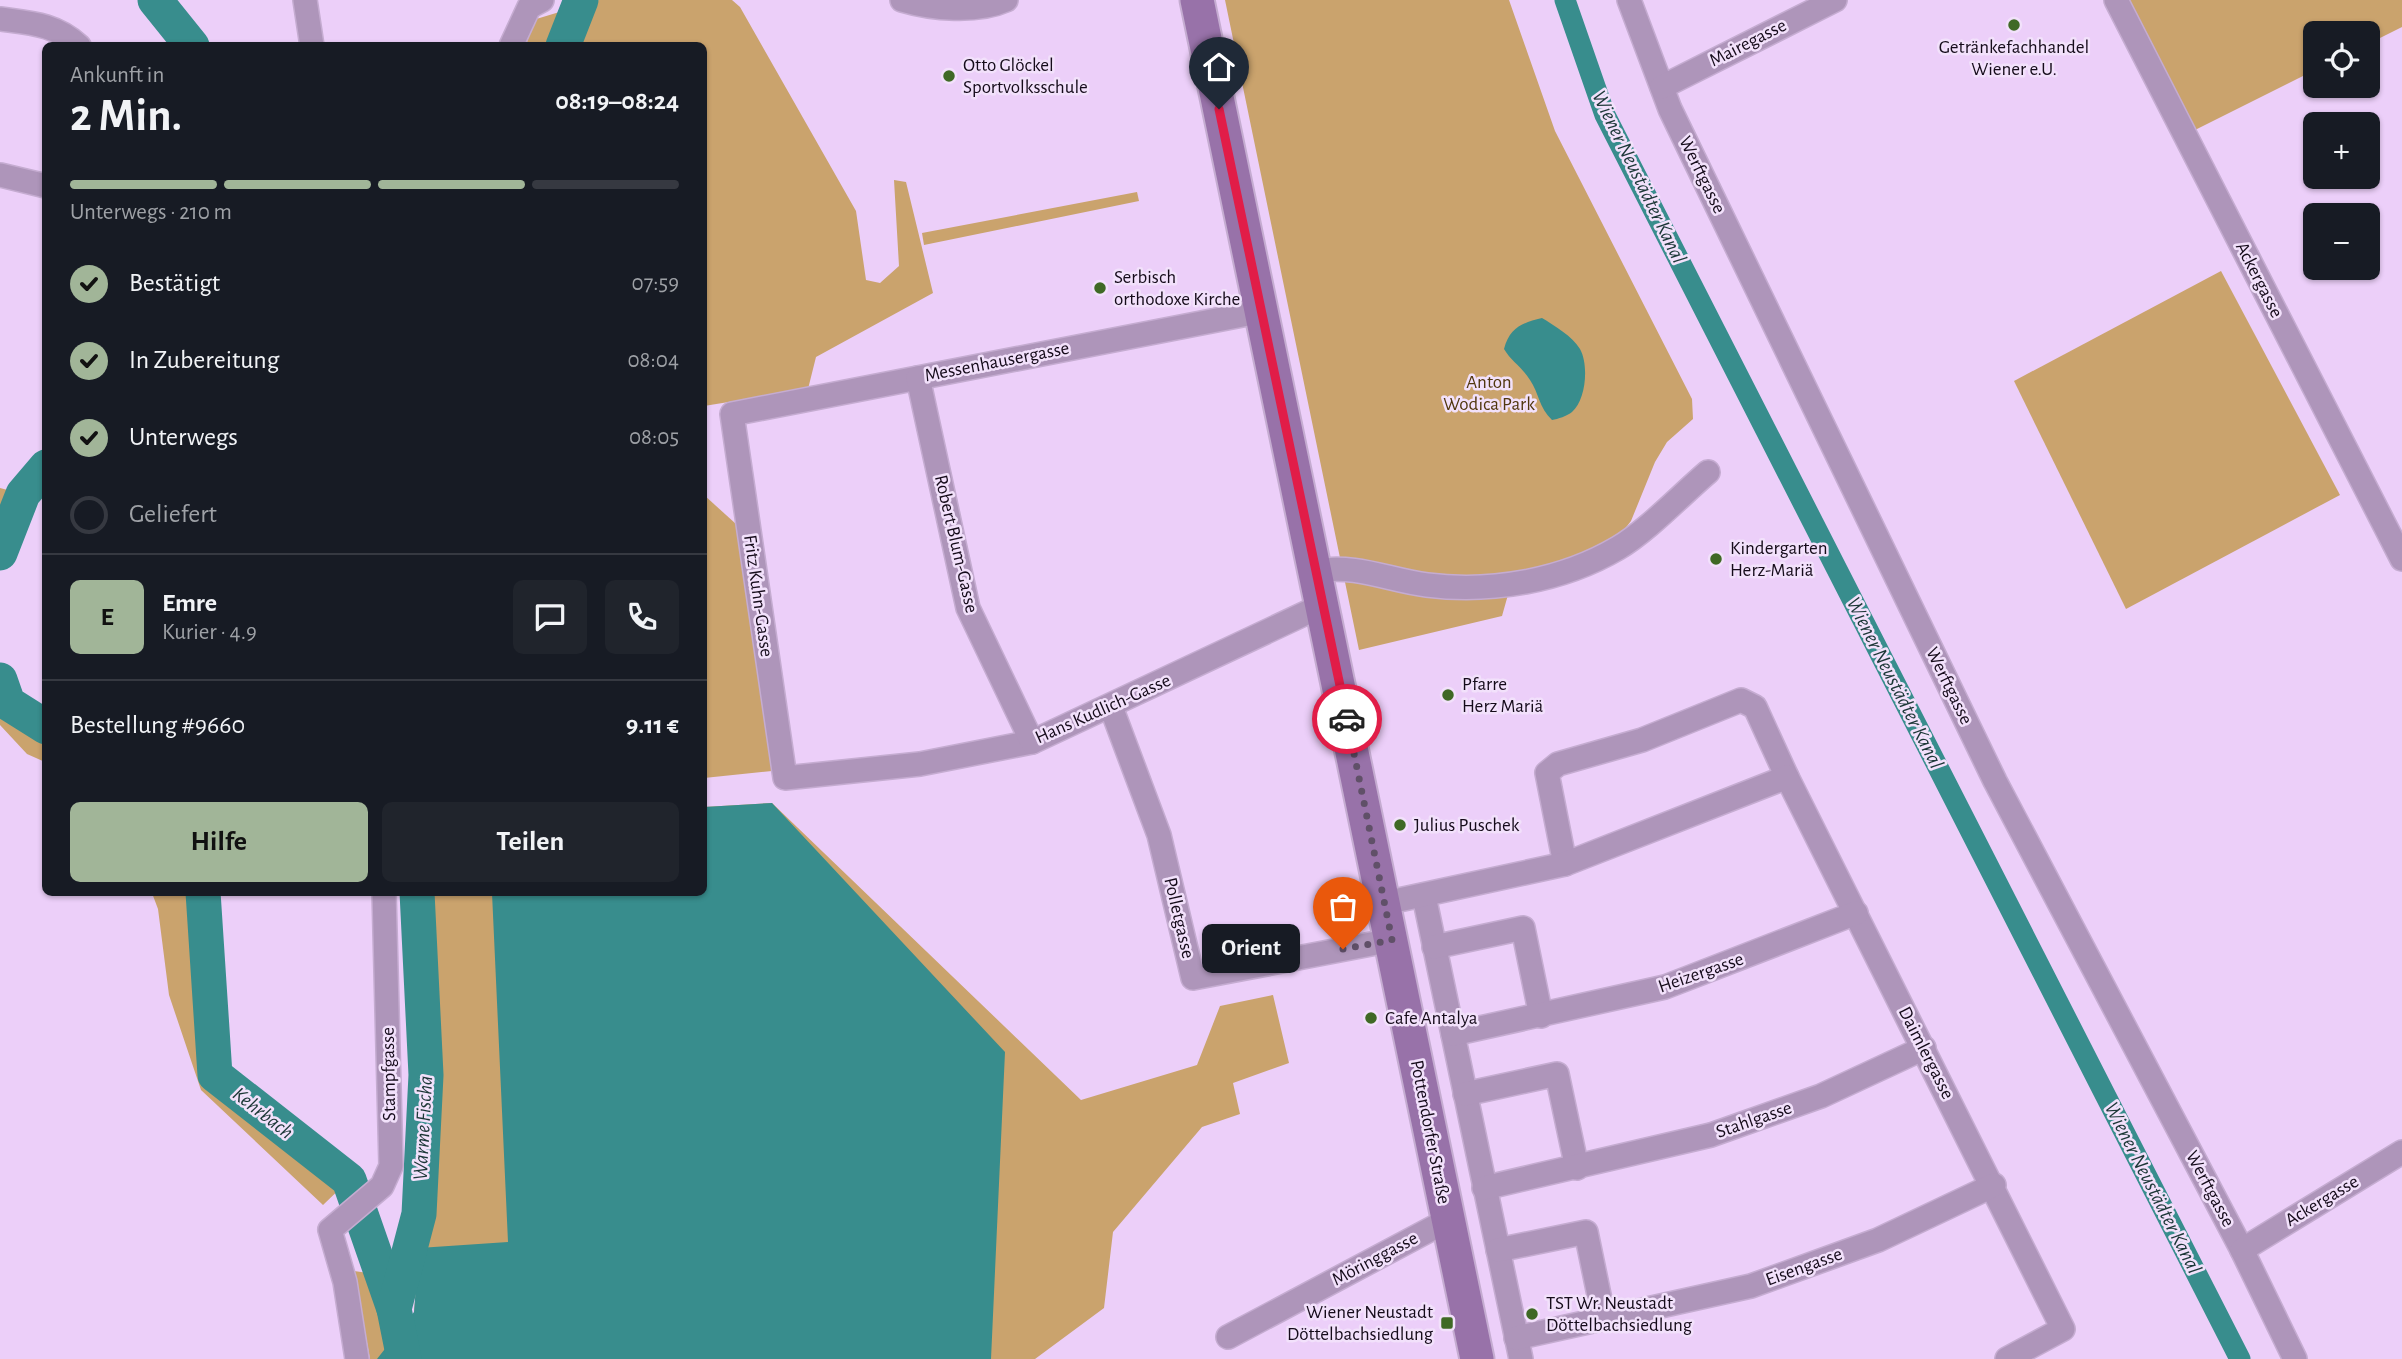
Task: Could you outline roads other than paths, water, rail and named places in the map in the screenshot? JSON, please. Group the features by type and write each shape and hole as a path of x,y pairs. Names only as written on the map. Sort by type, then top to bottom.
{"main road":[{"name":"Pottendorfer Straße","path":"1197,0 1317,571 1477,1359"}],"street":[{"path":"305,0 311,42"},
{"path":"902,0 920,5 991,7 1006,0"},
{"name":"Werftgasse","path":"1629,0 1670,109 1995,781 2242,1250 2295,1359"},
{"name":"Mairegasse","path":"1662,87 1835,0"},
{"name":"Ackergasse","path":"2116,0 2402,559"},
{"path":"513,42 530,2"},
{"path":"0,19 47,25 68,35 75,42"},
{"path":"0,175 42,185"},
{"name":"Messenhausergasse","path":"732,414 1263,311"},
{"name":"Robert Blum-Gasse","path":"918,377 968,608 1032,742"},
{"name":"Fritz Kuhn-Gasse","path":"732,414 785,778"},
{"path":"1317,571 1339,567 1366,570 1425,585 1454,587 1514,584 1564,573 1619,548 1708,472"},
{"name":"Hans Kudlich-Gasse","path":"785,778 920,764 1032,742 1323,605"},
{"name":"Daimlergasse","path":"1565,864 1547,773 1558,764 1642,740 1741,700 1755,707 1787,777 1994,1185 2063,1329 2007,1359"},
{"name":"Polletgasse","path":"1111,707 1159,835 1193,978 1392,940"},
{"path":"1385,903 1565,864 1787,777"},
{"name":"Stampfgasse","path":"358,1359 338,1224 382,1186 391,1166 384,896"},
{"path":"1424,896 1519,1348"},
{"name":"Heizergasse","path":"1452,1034 1665,986 1764,951 1856,913"},
{"path":"1434,947 1523,928 1541,1016"},
{"name":"Stahlgasse","path":"1484,1188 1724,1131 1821,1096 1923,1048"},
{"path":"1465,1094 1557,1074 1577,1168"},
{"name":"Ackergasse","path":"2242,1250 2402,1152"},
{"name":"Eisengasse","path":"1519,1348 1604,1319 1751,1286 1878,1240 1994,1185"},
{"name":"Möringgasse","path":"1228,1337 1448,1220"},
{"path":"1498,1250 1586,1231 1604,1319"}],"waterway":[{"name":"Kehrbach","path":"155,0 189,42"},
{"name":"Warme Fischa","path":"565,42 581,0"},
{"name":"Wiener Neustädter Kanal","path":"1565,0 1605,115 2240,1359"},
{"name":"Kehrbach","path":"0,553 23,494 42,472"},
{"name":"Kehrbach","path":"0,680 8,703 42,724"},
{"name":"Kehrbach","path":"203,896 215,1075 349,1180 394,1309"},
{"name":"Warme Fischa","path":"404,1359 394,1309 419,1214 426,1075 417,896"}],"place":[{"name":"Getränkefachhandel Wiener e.U.","path":"2014,25"},
{"name":"Otto Glöckel Sportvolksschule","path":"949,76"},
{"name":"Serbisch orthodoxe Kirche","path":"1100,288"},
{"name":"Kindergarten Herz-Mariä","path":"1716,559"},
{"name":"Pfarre Herz Mariä","path":"1448,695"},
{"name":"Julius Puschek","path":"1400,825"},
{"name":"Orient","path":"1343,949"},
{"name":"Cafe Antalya","path":"1371,1018"},
{"name":"TST Wr. Neustadt Döttelbachsiedlung","path":"1532,1314"},
{"name":"Wiener Neustadt Döttelbachsiedlung","path":"1447,1323"}],"park label":[{"name":"Anton Wodica Park","path":"1489,393"}]}
